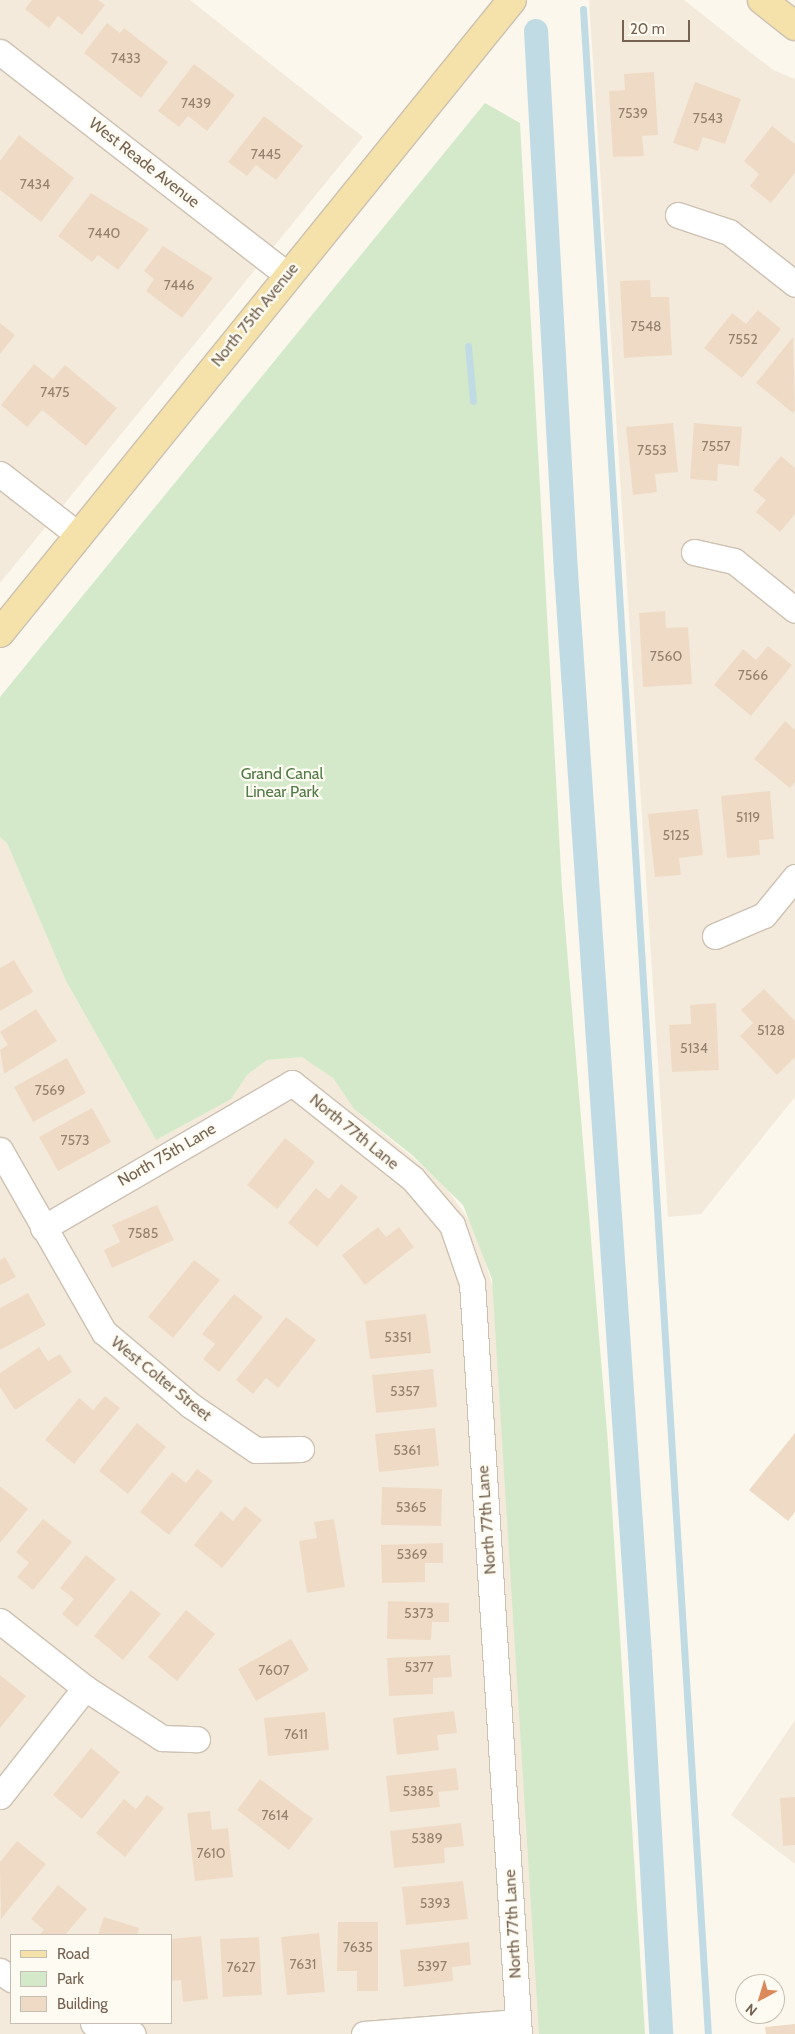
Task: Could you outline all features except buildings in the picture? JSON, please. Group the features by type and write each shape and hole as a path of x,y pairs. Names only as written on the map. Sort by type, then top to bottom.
{"main road":[{"name":"North 75th Avenue","path":"0,633 77,534 512,0"},
{"path":"762,0 795,26"}],"street":[{"name":"West Reade Avenue","path":"0,52 287,275"},
{"path":"678,215 729,232 795,284"},
{"path":"0,474 77,534"},
{"path":"694,552 734,561 795,610"},
{"path":"715,936 764,915 795,877"},
{"name":"North 75th Lane","path":"43,1228 292,1083"},
{"name":"North 77th Lane","path":"292,1083 433,1199 452,1225 470,1275 519,2028"},
{"name":"West Colter Street","path":"0,1150 104,1332 132,1358 256,1450 301,1450"},
{"path":"0,1621 85,1688 162,1738 197,1739"},
{"path":"0,1796 85,1688"},
{"path":"97,2024 133,2034"},
{"path":"364,2034 519,2028"}],"shaded area":[{"path":"0,0 190,0 363,137 0,583"},
{"path":"589,0 684,0 773,70 795,79 795,1097 701,1214 668,1217"},
{"path":"0,837 7,843 66,981 156,1140 230,1099 247,1075 267,1060 302,1057 316,1063 333,1078 354,1109 442,1182 476,1230 493,1288 540,2034 0,2034"},
{"path":"795,1720 795,1864 731,1815"}],"green space":[{"name":"Grand Canal Linear Park","path":"485,103 520,123 562,889 608,1444 645,2034 539,2034 492,1279 463,1205 412,1155 354,1109 333,1078 302,1057 267,1060 247,1075 231,1099 156,1140 66,981 7,843 0,837 0,697"}],"waterway":[{"path":"583,9 708,2034"},
{"path":"536,31 566,572 640,1654 661,2034"},
{"path":"468,346 473,401"}]}
